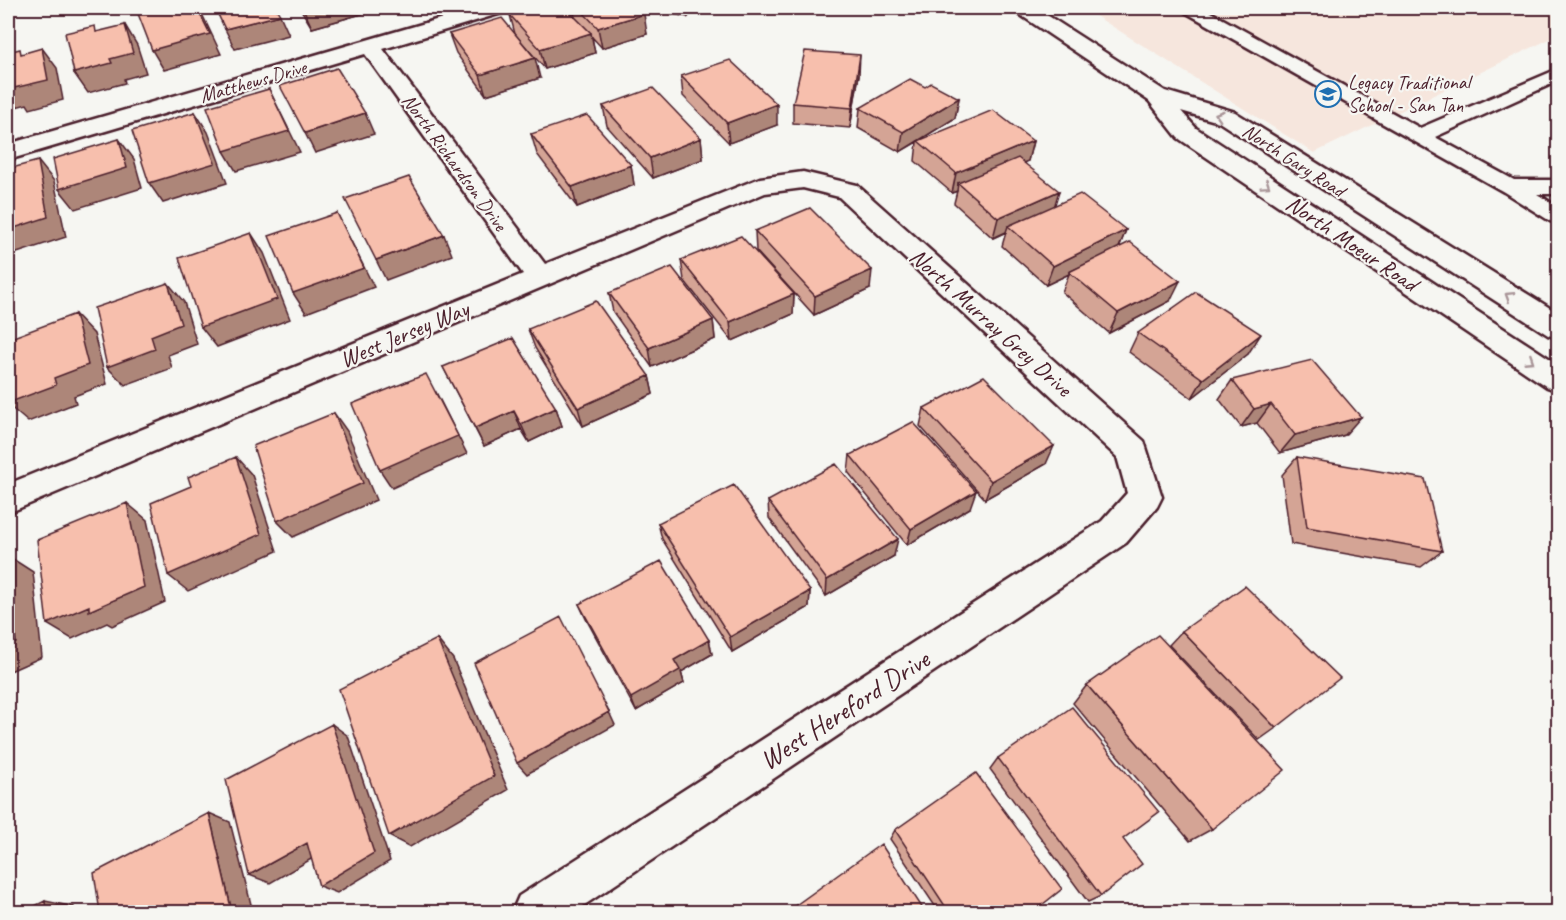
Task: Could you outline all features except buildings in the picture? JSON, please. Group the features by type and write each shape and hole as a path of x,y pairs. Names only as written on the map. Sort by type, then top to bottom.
{"street":[{"name":"Matthews Drive","path":"8,152 498,8"},
{"name":"North Gary Road","path":"1023,8 1157,96 1227,117 1558,327"},
{"name":"North Richardson Drive","path":"370,46 540,277"},
{"name":"North Moeur Road","path":"1157,96 1187,133 1558,379"},
{"name":"West Jersey Way","path":"8,499 760,186 803,180"},
{"name":"North Murray Grey Drive","path":"803,180 848,191 1132,450 1146,497"},
{"name":"West Hereford Drive","path":"535,912 1114,532 1146,497"}],"lane":[{"path":"1191,8 1558,216"},
{"path":"1420,136 1558,74"},
{"path":"1510,187 1558,187"}],"shaded area":[{"name":"Legacy Traditional School - San Tan","path":"1083,8 1558,8 1558,35 1314,153"}],"place":[{"name":"Legacy Traditional School - San Tan","path":"1328,94"}]}
